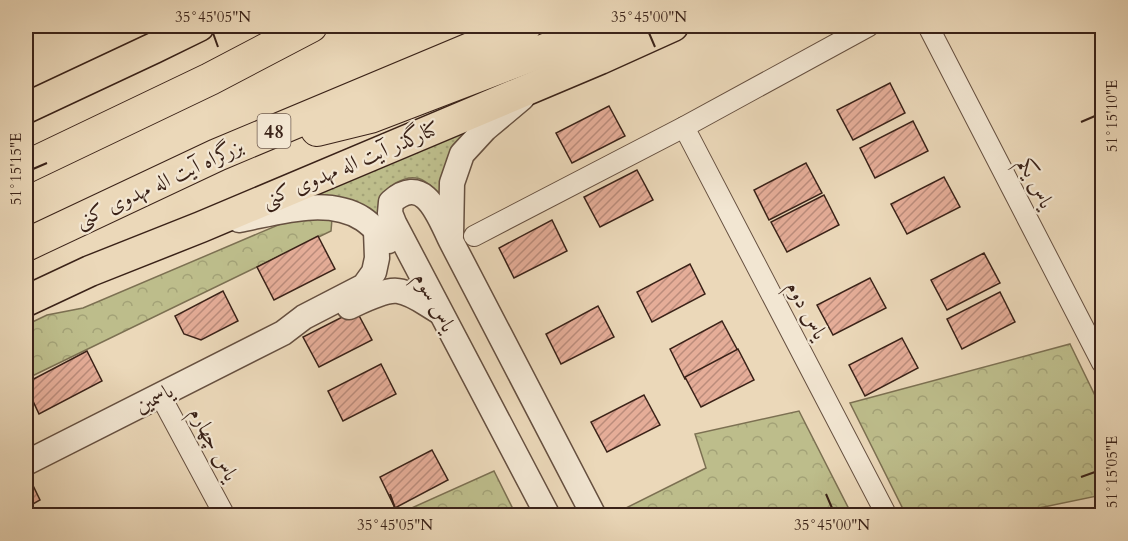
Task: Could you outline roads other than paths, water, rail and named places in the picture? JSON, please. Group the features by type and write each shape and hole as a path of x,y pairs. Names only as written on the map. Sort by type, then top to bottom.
{"highway":[{"path":"26,167 210,79 311,26"},
{"name":"بزرگراه آیت اله مهدوی کنی","path":"26,245 217,155 525,26"},
{"path":"217,155 370,117 608,26"}],"main road":[{"path":"26,108 199,26"},
{"name":"کنارگذر آیت اله مهدوی کنی","path":"26,301 90,271 201,227 674,26"}],"street":[{"path":"154,48 179,26"},
{"path":"415,264 390,213 391,202 400,194 411,191 423,195 462,239 684,127 869,26"},
{"name":"یاس یکم","path":"928,26 1102,363"},
{"name":"یاس سوم","path":"537,86 485,129 462,154 452,183 462,239 594,516"},
{"name":"یاس دوم","path":"684,127 887,516"},
{"name":"یاس سوم","path":"201,227 313,207 333,209 362,219 415,264 548,516"},
{"path":"283,333 304,317 363,286 374,272 377,258 376,231"},
{"path":"283,333 305,328 372,296 396,290 440,312"},
{"name":"یاسمین","path":"26,463 283,333"},
{"name":"یاس چهارم","path":"160,395 225,516"}]}
